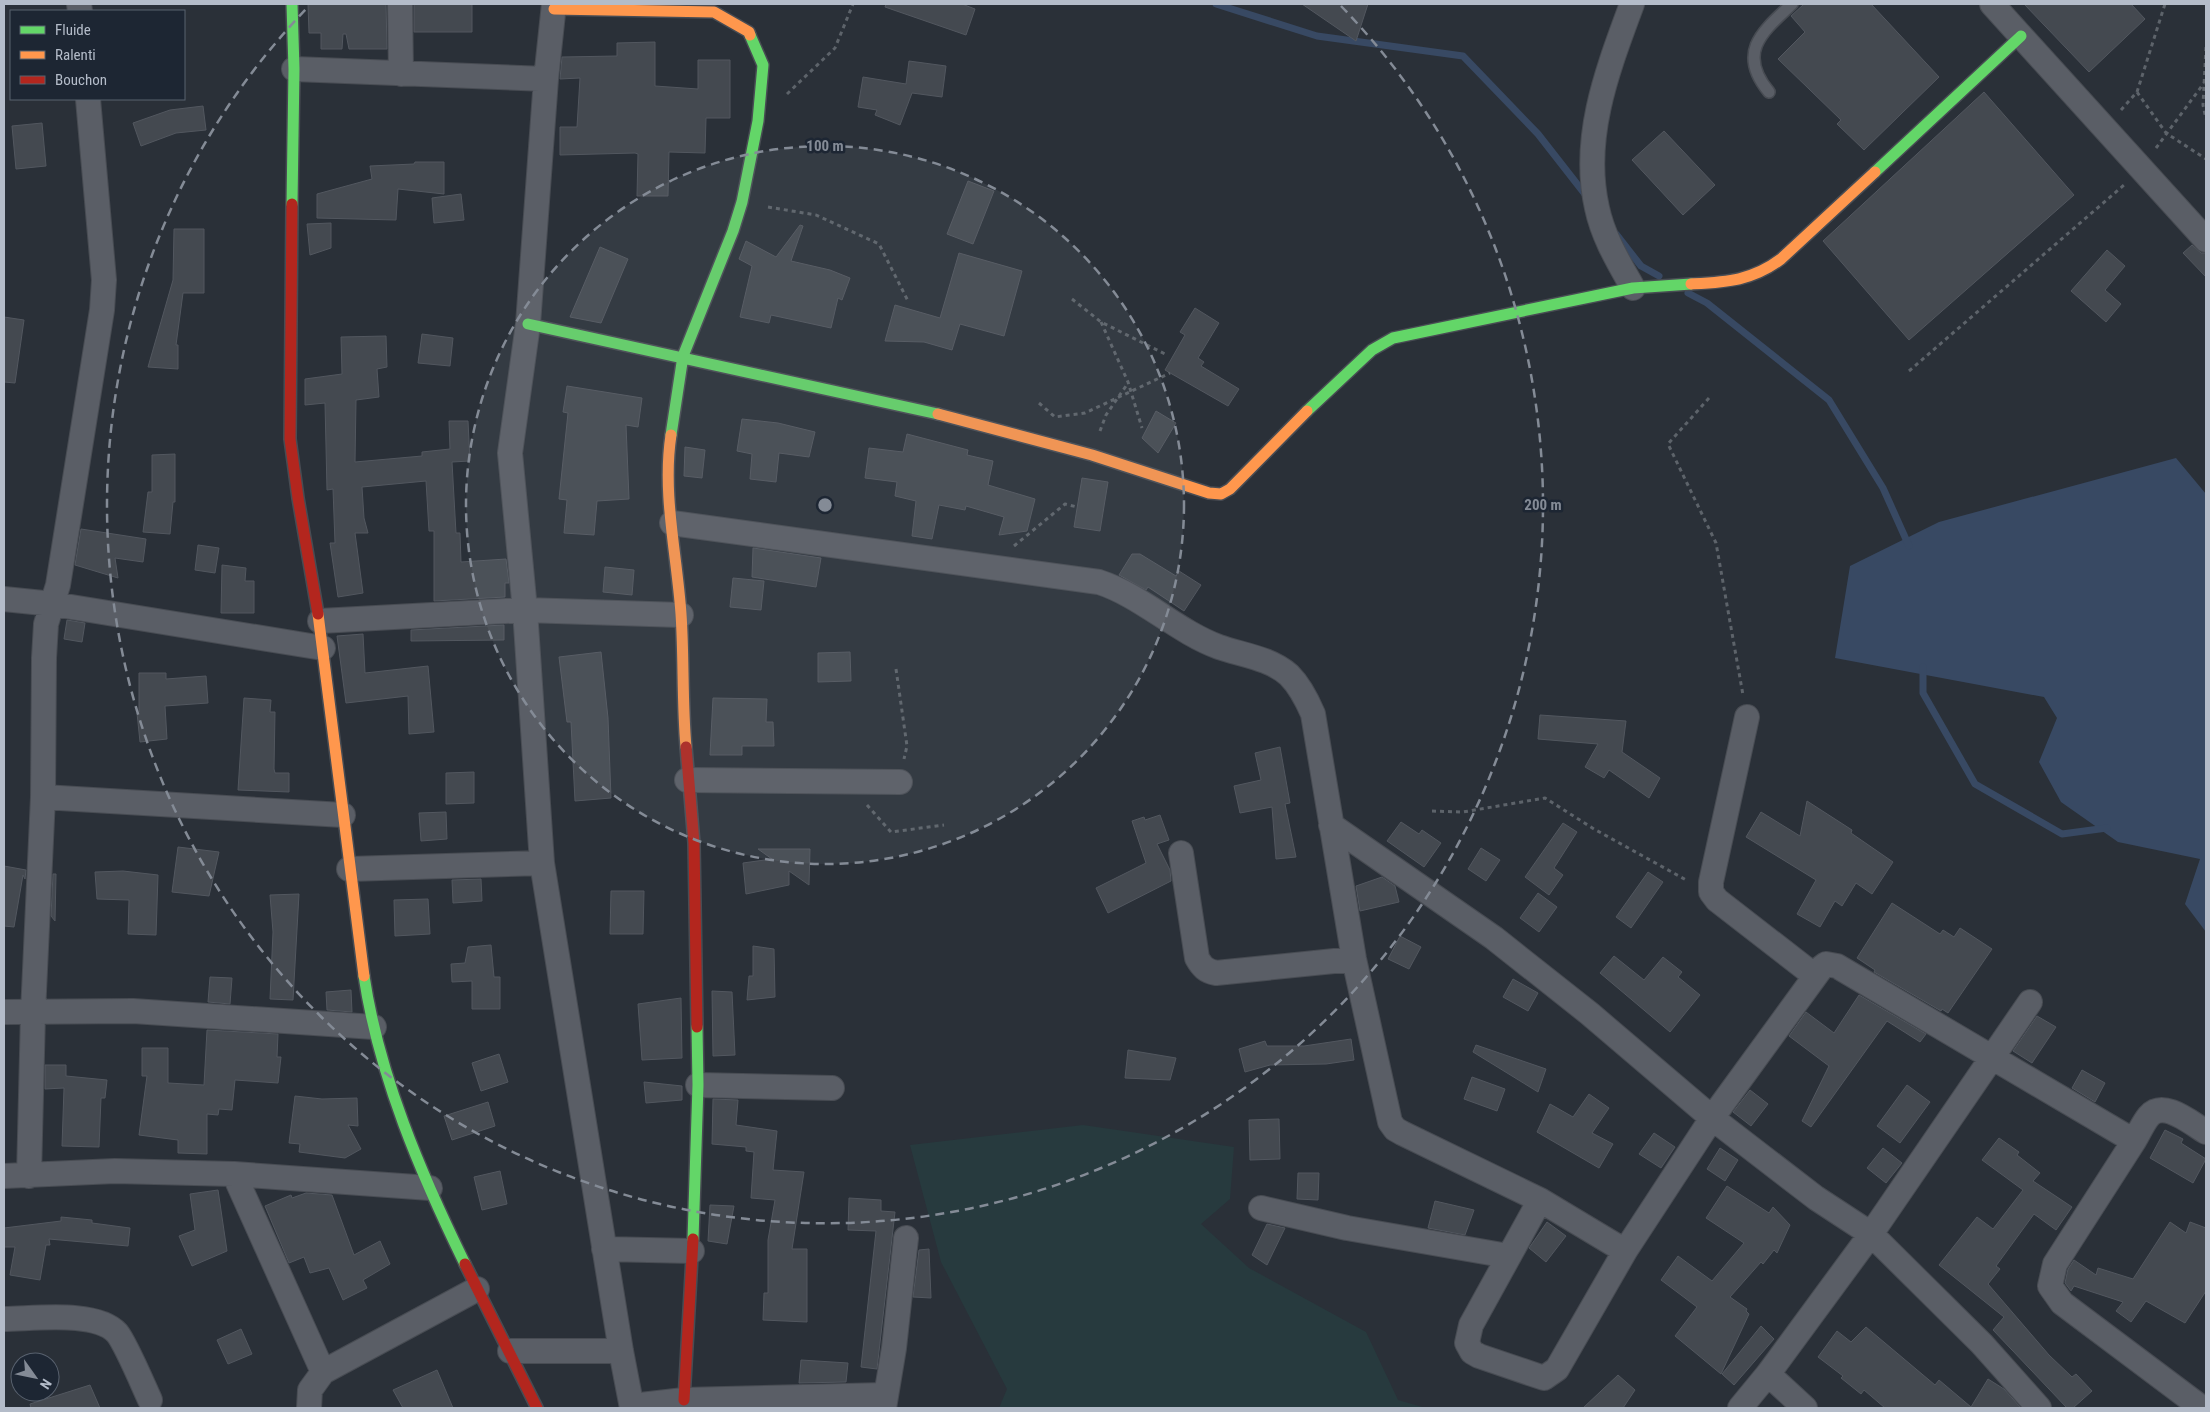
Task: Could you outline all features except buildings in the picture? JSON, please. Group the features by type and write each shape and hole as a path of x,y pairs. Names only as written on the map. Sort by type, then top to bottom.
{"street":[{"path":"292,4 294,69 290,456 324,648 349,869 374,1027 393,1090 430,1188 477,1289 510,1351 537,1408"},
{"path":"400,4 401,74"},
{"path":"1632,4 1600,95 1592,140 1592,178 1597,209 1610,245 1632,288"},
{"path":"1992,4 2206,240"},
{"path":"684,1400 698,1085 694,843 687,780 681,615 668,457 682,356 733,231 742,202 758,121 763,65 749,32 714,12 554,6 546,79 528,324 510,453 525,610 542,863 604,1249 632,1407 684,1400 884,1401 894,1348 906,1238"},
{"path":"528,324 906,405 1092,454 1210,493 1220,494 1230,489 1313,405 1372,350 1393,338 1632,288 1734,281 1765,272 1782,259 1932,121 2021,36"},
{"path":"294,69 546,79"},
{"path":"29,1176 33,1013 43,797 46,624 58,590 102,310 102,248 88,100"},
{"path":"672,523 1099,582 1113,587 1193,636 1219,647 1268,662 1289,675 1304,694 1313,714 1354,959 1390,1122 1394,1128 1540,1200 1625,1251"},
{"path":"4,599 53,604 324,648"},
{"path":"320,621 525,610 681,615"},
{"path":"1747,717 1711,882 1711,892 1716,900 1816,976"},
{"path":"687,780 900,782"},
{"path":"43,797 343,816"},
{"path":"1331,825 1494,938 1590,1014 1712,1118 1816,1198 1871,1234 1982,1344 2039,1408"},
{"path":"1181,853 1197,958 1201,966 1208,971 1216,973 1354,959"},
{"path":"349,869 542,863"},
{"path":"1540,1200 1471,1325 1467,1343 1472,1352 1479,1356 1544,1378 1557,1369 1625,1251 1712,1118 1822,967 1831,964 2134,1141"},
{"path":"1740,1408 1768,1374 1871,1234 2030,1002"},
{"path":"4,1012 132,1012 374,1027"},
{"path":"698,1085 832,1088"},
{"path":"2202,1402 2062,1303 2050,1286 2055,1264 2150,1115 2160,1110 2170,1111 2206,1132"},
{"path":"4,1176 115,1171 234,1174 430,1188"},
{"path":"234,1174 323,1372"},
{"path":"1261,1208 1347,1228 1508,1256"},
{"path":"604,1249 692,1251"},
{"path":"308,1408 310,1390 323,1372 477,1289"},
{"path":"4,1320 87,1319 104,1325 118,1334 150,1400"},
{"path":"510,1351 621,1351"},
{"path":"1768,1374 1805,1408"}],"lane":[{"path":"1769,92 1761,82 1756,70 1756,43 1763,31 1792,4"}],"path":[{"path":"786,95 835,48 853,4"},
{"path":"2104,127 2137,92 2165,4"},
{"path":"2206,47 2204,84 2206,119"},
{"path":"2166,133 2204,84"},
{"path":"2137,92 2166,133 2206,159"},
{"path":"1909,371 2142,169"},
{"path":"742,202 816,215 879,244 908,301"},
{"path":"1072,299 1101,322 1165,354"},
{"path":"1101,322 1128,382 1142,428"},
{"path":"1039,402 1056,417 1085,413 1170,373"},
{"path":"1092,454 1106,415 1128,382"},
{"path":"1709,398 1668,444 1716,543 1747,717"},
{"path":"989,568 1065,504 1077,507"},
{"path":"896,669 907,746 900,782"},
{"path":"852,781 870,811 891,832 944,825"},
{"path":"1432,811 1463,812 1545,798 1650,861 1711,892"}],"green space":[{"path":"1083,1125 1234,1147 1230,1199 1201,1224 1249,1268 1366,1332 1398,1400 1426,1408 999,1408 1007,1389 941,1262 910,1145"}],"water":[{"path":"2176,458 2206,494 2206,932 2185,904 2200,859 2118,842 2061,802 2039,762 2057,718 2044,697 1835,658 1850,566 1939,522"}],"waterway":[{"path":"1216,4 1317,36 1463,56 1538,134 1588,198"},
{"path":"1616,234 1641,266 1659,276"},
{"path":"1688,293 1707,303 1829,400 1883,488 1909,546"},
{"path":"1923,667 1923,693 1975,784 2062,834 2107,828"}],"traffic: fast":[{"path":"292,4 294,69 292,204"},
{"path":"671,435 683,356 733,231 742,202 758,121 763,65 750,35"},
{"path":"1875,172 2021,36"},
{"path":"1307,411 1372,350 1393,338 1633,288 1691,284"},
{"path":"528,324 938,414"},
{"path":"364,976 380,1051 391,1087 418,1160 465,1264"},
{"path":"693,1239 698,1085 697,1027"}],"traffic: slow":[{"path":"554,9 714,12 749,32 750,35"},
{"path":"1691,284 1738,279 1760,272 1770,266 1781,259 1875,172"},
{"path":"938,414 1092,455 1209,493 1221,494 1230,489 1307,411"},
{"path":"671,435 668,480 669,502 681,614 686,747"},
{"path":"318,614 364,976"}],"traffic: jam":[{"path":"292,204 290,439 318,614"},
{"path":"686,747 694,843 697,1027"},
{"path":"684,1400 693,1239"},
{"path":"465,1264 537,1408"}]}
